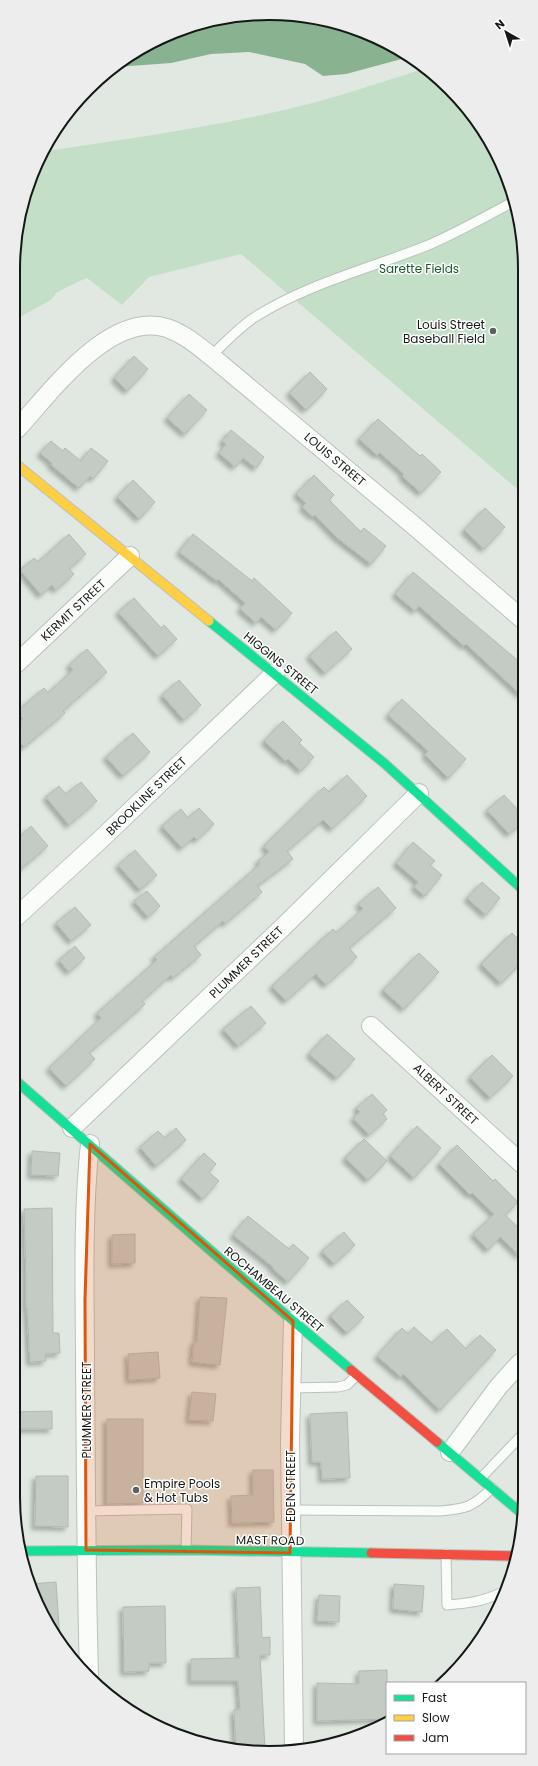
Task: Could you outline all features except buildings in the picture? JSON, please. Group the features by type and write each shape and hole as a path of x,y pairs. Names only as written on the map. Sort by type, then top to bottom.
{"street":[{"name":"LOUIS STREET","path":"20,426 93,349 120,332 135,326 151,325 166,328 181,334 211,356 412,524 518,616"},
{"name":"HIGGINS STREET","path":"20,467 384,763 419,793 518,885"},
{"name":"KERMIT STREET","path":"20,660 130,556"},
{"name":"BROOKLINE STREET","path":"20,913 94,846 275,673"},
{"name":"PLUMMER STREET","path":"72,1128 283,927 419,793"},
{"name":"ALBERT STREET","path":"371,1026 518,1160"},
{"name":"ROCHAMBEAU STREET","path":"20,1084 293,1321 517,1510"},
{"name":"PLUMMER STREET","path":"88,1667 85,1298 87,1184 90,1144"},
{"name":"EDEN STREET","path":"293,1321 290,1552 294,1744"},
{"path":"450,1452 499,1386 518,1365"},
{"name":"MAST ROAD","path":"26,1551 186,1550 511,1556"}],"lane":[{"path":"211,356 254,318 288,299 317,286 427,246 510,204"},
{"path":"291,1388 338,1387 347,1385 357,1375"},
{"path":"481,1478 518,1439"},
{"path":"290,1510 457,1510 469,1507 479,1501 492,1488"},
{"path":"86,1511 187,1509 186,1550"},
{"path":"446,1554 447,1605 475,1603 498,1594"}],"highlighted area":[{"path":"90,1144 293,1321 290,1553 86,1550 85,1299"}],"green space":[{"name":"Sarette Fields","path":"420,70 421,71 445,93 467,117 485,144 505,189 510,205 516,236 518,269 518,490 241,254 149,277 122,305 87,278 57,292 51,300 20,317 22,236 28,205 33,189 50,150 243,119 290,109"}],"shaded area":[{"path":"269,20 302,22 333,28 364,39 394,53 402,59 346,74 323,76 305,64 249,52 211,54 171,63 124,66 145,53 189,33 205,28 236,22"}],"traffic: fast":[{"path":"209,621 384,763 518,885"},
{"path":"20,1084 225,1263 351,1370"},
{"path":"437,1442 517,1510"},
{"path":"26,1551 186,1550 371,1553"}],"traffic: slow":[{"path":"20,467 209,621"}],"traffic: jam":[{"path":"351,1370 437,1442"},
{"path":"371,1553 511,1556"}],"place":[{"name":"Louis Street Baseball Field","path":"493,331"},
{"name":"Empire Pools & Hot Tubs","path":"136,1490"}]}
